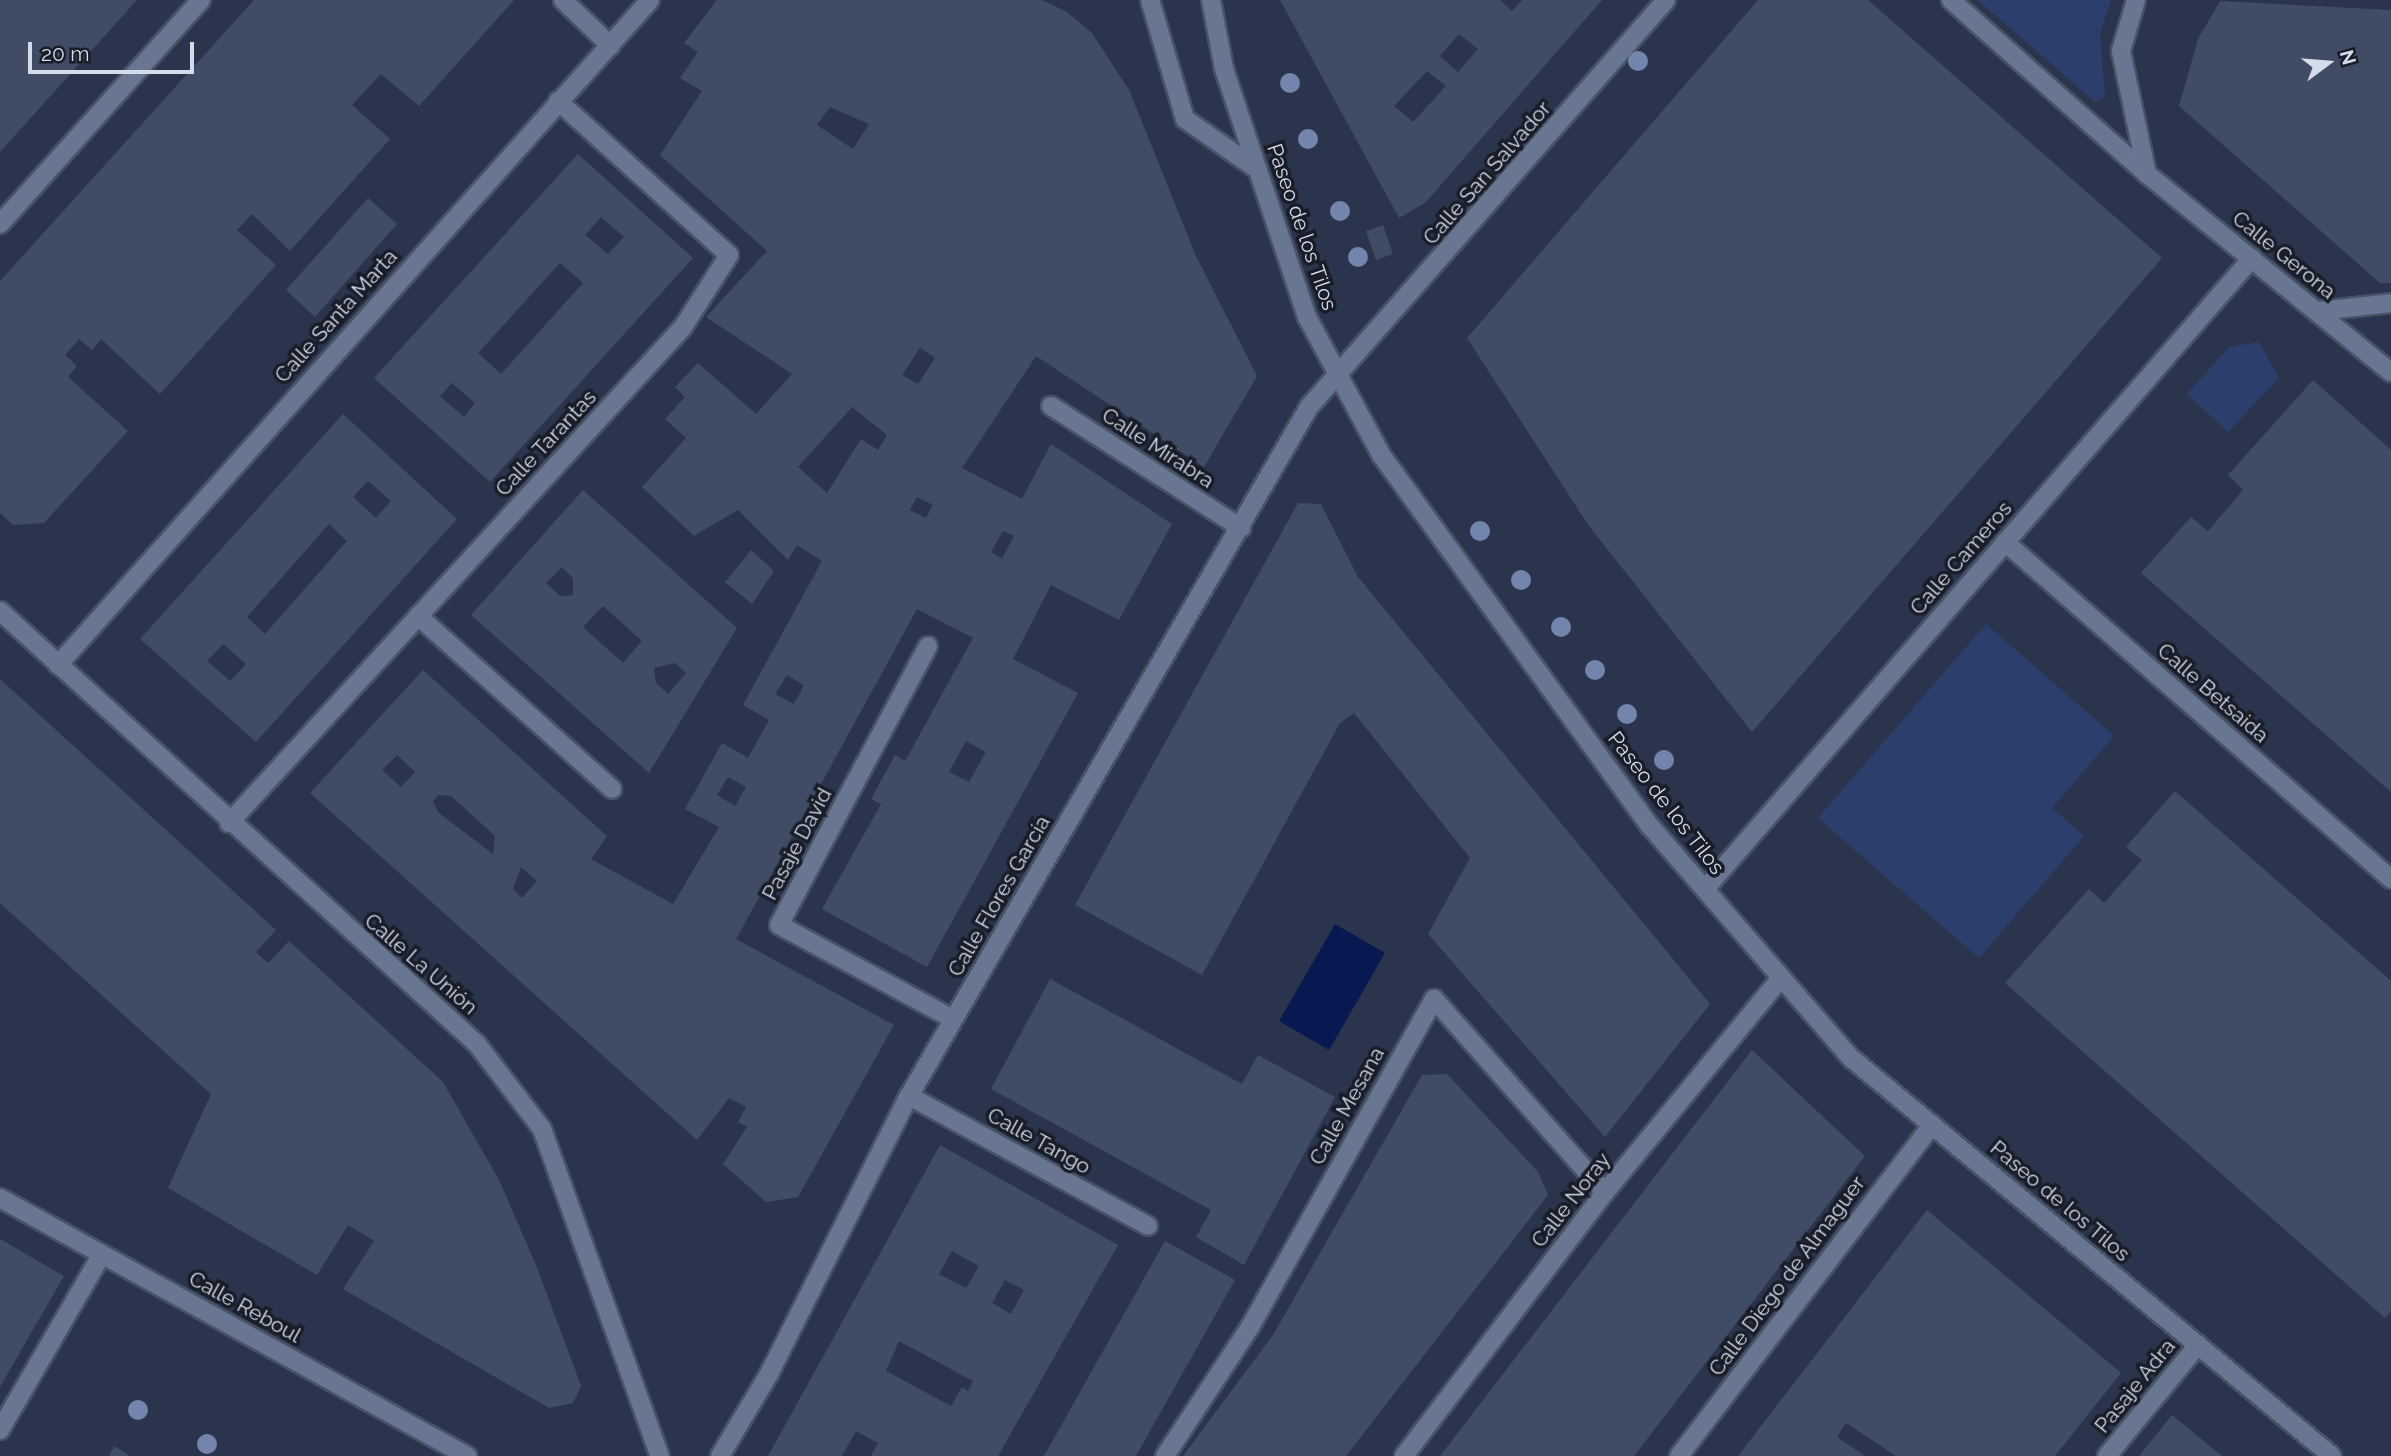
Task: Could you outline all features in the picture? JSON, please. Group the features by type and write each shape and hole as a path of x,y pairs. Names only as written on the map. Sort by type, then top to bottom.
{"street":[{"path":"0,224 201,0"},
{"path":"563,0 611,46"},
{"name":"Calle Santa Marta","path":"58,665 650,0"},
{"path":"1150,0 1185,119 1258,170"},
{"name":"Paseo de los Tilos","path":"1210,0 1224,69 1307,317 1382,456 1650,826 1851,1058 2332,1456"},
{"name":"Calle San Salvador","path":"1339,372 1666,0"},
{"name":"Calle Gerona","path":"1951,0 2147,174 2391,372"},
{"path":"2136,0 2121,51 2147,174"},
{"name":"Calle Tarantas","path":"229,823 683,327 729,255 558,101"},
{"name":"Calle Cameros","path":"1704,889 2252,258"},
{"path":"2319,311 2391,303"},
{"name":"Calle Flores García","path":"720,1456 808,1300 909,1096 1309,407 1339,372"},
{"name":"Calle Mirabra","path":"1051,406 1241,528"},
{"name":"Calle Betsaida","path":"2005,542 2391,879"},
{"name":"Calle La Unión","path":"0,611 229,823 477,1044 542,1129 660,1456"},
{"path":"418,616 612,789"},
{"name":"Pasaje David","path":"928,646 779,925 953,1019"},
{"name":"Calle Noray","path":"1404,1456 1605,1192 1781,978"},
{"name":"Calle Mesana","path":"1165,1456 1250,1327 1434,999 1605,1192"},
{"name":"Calle Tango","path":"909,1096 1148,1226"},
{"name":"Calle Diego de Almaguer","path":"1679,1456 1932,1125"},
{"name":"Calle Reboul","path":"0,1199 467,1456"},
{"path":"0,1430 102,1254"},
{"name":"Pasaje Adra","path":"2107,1456 2197,1345"}],"shaded area":[{"path":"1978,0 2111,0 2100,33 2105,97 2095,102"},
{"path":"2259,342 2279,378 2228,432 2187,394 2229,347"},
{"path":"1986,624 2114,736 2052,808 2084,836 1979,958 1818,818"},
{"path":"1335,924 1385,953 1329,1050 1279,1021"}],"building":[{"path":"0,0 137,0 0,152"},
{"path":"254,0 514,0 419,106 381,74 352,105 390,139 290,251 252,214 237,230 276,265 160,394 101,339 92,350 79,339 65,355 77,366 68,377 128,431 44,523 13,525 0,513 0,281"},
{"path":"717,0 1042,0 1067,12 1092,33 1129,90 1196,256 1257,376 1204,467 1036,356 962,468 1022,499 1051,444 1172,524 1119,620 1051,585 1013,659 1078,693 927,967 822,909 881,804 871,799 895,755 905,761 973,638 917,609 736,939 894,1025 798,1197 766,1202 723,1164 747,1127 738,1122 746,1107 729,1098 697,1140 310,793 423,670 607,836 591,859 673,904 719,827 685,809 722,743 748,758 753,749 769,720 743,705 822,561 797,545 788,560 738,510 694,536 642,487 686,438 665,419 685,397 675,387 698,363 756,414 792,374 706,317 767,251 660,155 702,91 680,78 698,52 684,43","holes":["830,107 869,124 853,149 817,125","920,348 935,358 918,384 902,375","852,407 887,435 878,450 861,439 827,493 798,467","917,497 933,505 926,518 910,510","1003,531 1014,536 1002,559 991,552","787,675 804,685 794,704 775,694","966,741 986,752 969,782 949,772","397,755 415,772 401,787 382,770","728,777 746,787 735,806 717,795","438,795 451,796 495,836 493,854 439,813 433,802","521,867 537,881 522,898 513,889"]},
{"path":"1280,0 1500,0 1512,11 1522,0 1602,0 1425,203 1399,218","holes":["1459,34 1478,49 1458,72 1440,56","1427,71 1446,86 1413,122 1394,106"]},
{"path":"1758,0 1868,0 2162,258 1752,732 1589,526 1467,338"},
{"path":"2220,1 2391,10 2391,283 2380,283 2179,106 2198,39"},
{"path":"578,154 693,258 490,482 374,378","holes":["601,217 624,237 608,254 585,235","560,263 583,283 501,374 478,353","452,383 475,403 464,417 440,396"]},
{"path":"368,198 397,224 315,317 286,290"},
{"path":"1383,225 1393,254 1376,260 1366,231"},
{"path":"2313,380 2391,450 2391,792 2141,573 2191,517 2208,531 2243,490 2228,475"},
{"path":"343,414 457,519 256,742 140,639","holes":["368,481 391,501 376,518 353,497","329,524 347,541 265,634 247,617","223,644 246,664 230,681 207,661"]},
{"path":"583,490 737,628 649,773 471,615","holes":["562,567 573,578 573,595 560,596 546,583","603,606 642,641 623,663 583,627","675,663 686,673 668,694 656,683 654,668"]},
{"path":"1298,503 1321,504 1358,577 1710,1004 1605,1137 1428,934 1470,858 1354,713 1340,723 1202,975 1075,905"},
{"path":"751,550 774,571 752,604 725,582"},
{"path":"0,679 276,930 256,952 268,963 289,941 443,1082 499,1180 536,1265 581,1386 573,1403 549,1408 343,1289 374,1241 348,1225 317,1275 168,1188 211,1094 0,903"},
{"path":"2175,791 2391,981 2391,1311 2385,1318 2005,983 2089,889 2104,903 2142,860 2126,847"},
{"path":"1050,979 1242,1084 1258,1055 1335,1097 1244,1265 1196,1237 1211,1210 991,1089"},
{"path":"1752,1050 1865,1156 1634,1456 1440,1456"},
{"path":"1447,1074 1538,1172 1548,1195 1346,1456 1183,1456 1273,1335 1422,1075"},
{"path":"940,1145 1118,1245 998,1456 871,1456 878,1443 856,1431 842,1456 768,1456","holes":["952,1251 979,1266 966,1288 939,1274","1005,1280 1024,1290 1011,1314 992,1303","899,1341 973,1381 968,1391 962,1387 951,1406 886,1371"]},
{"path":"1927,1210 2121,1373 2055,1456 1896,1456 1846,1423 1837,1437 1865,1456 1738,1456"},
{"path":"0,1239 64,1276 0,1387"},
{"path":"1165,1241 1235,1280 1136,1456 1044,1456"},
{"path":"2172,1415 2222,1456 2139,1456"},
{"path":"114,1446 130,1456 109,1456"}]}
